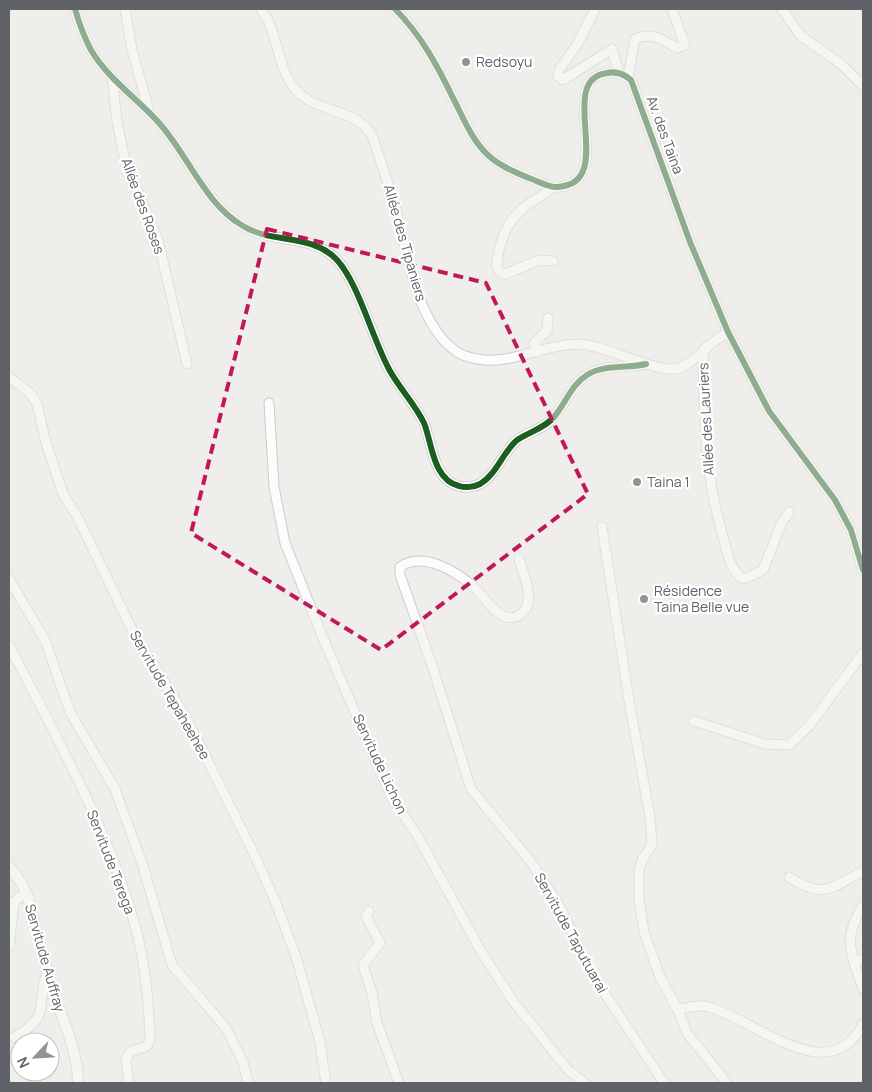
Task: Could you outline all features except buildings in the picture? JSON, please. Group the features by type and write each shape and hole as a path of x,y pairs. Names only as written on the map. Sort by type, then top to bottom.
{"street":[{"path":"75,9 92,50 112,76 147,111 182,153 215,203 228,217 245,228 262,234 318,246 339,262 390,372 420,416 437,464 452,484 468,487 484,481 516,441 554,417 570,392 584,376 599,369 646,364"},
{"path":"125,9 132,50 148,108 147,111"},
{"name":"Allée des Tipaniers","path":"261,9 276,39 286,74 295,89 314,104 358,119 367,126 372,135 395,206 416,285 427,314 446,343 459,354 484,360 518,358 560,346 582,344 613,351 646,364 675,370 692,360 706,347 728,332"},
{"path":"395,9 424,41 471,132 484,150 501,164 553,187"},
{"path":"595,9 578,43 559,70 558,76 563,80 612,50 619,73"},
{"path":"553,261 539,260 506,274 501,273 497,267 501,243 510,224 521,209 553,187 572,182 581,174 587,157 584,103 589,84 605,73 619,73 628,77 635,39 644,35 652,34 677,48 685,45 672,9"},
{"path":"782,9 801,36 841,64 863,86"},
{"name":"Allée des Roses","path":"112,76 123,154 158,240 187,364"},
{"name":"Av. des Taina","path":"628,77 636,92 690,242 728,332 769,411 835,500 851,530 863,570"},
{"path":"538,352 534,343 547,331 548,318"},
{"name":"Allée des Lauriers","path":"706,347 703,356 705,449 712,500 732,564 741,578 747,578 763,570 782,522 789,512"},
{"name":"Servitude Tepaheehee","path":"9,377 31,394 37,404 46,443 63,494 77,516 139,644 155,666 194,732 255,856 276,903 297,960 320,1042 326,1083"},
{"name":"Servitude Lichon","path":"269,403 274,488 280,522 292,564 392,798 417,836 464,921 513,1001 568,1070 585,1083"},
{"path":"602,527 628,697 650,817 652,844 642,860 639,870 641,914 644,932 660,976 687,1033 727,1083"},
{"name":"Servitude Taputuarai","path":"519,560 529,601 523,614 509,618 493,608 474,587 436,564 418,560 406,562 400,567 404,588 432,665 471,789 532,863 561,909 591,973 664,1083"},
{"path":"9,579 45,640 70,712 115,789 143,865 171,962 226,1028 243,1062 248,1083"},
{"name":"Servitude Terega","path":"9,645 59,742 106,840 138,936 143,961 150,1039 147,1046 130,1052 126,1060 129,1083"},
{"path":"694,721 765,744 789,745 809,726 863,652"},
{"name":"Servitude Auffray","path":"9,866 26,892 78,1066 78,1083"},
{"path":"789,877 802,885 818,890 830,888 863,871"},
{"path":"9,948 14,902 26,892"},
{"path":"863,906 852,928 850,953 863,989"},
{"path":"464,921 465,909"},
{"path":"369,911 366,916 380,943 363,965 372,993 377,1023 399,1083"},
{"path":"854,963 863,958"},
{"path":"23,1032 30,1028 40,1014 42,985 48,970"},
{"path":"677,1009 705,1006 721,1010 774,1039 808,1051 819,1052 843,1046 858,1033 863,1024"}],"highlighted area":[{"path":"267,229 486,283 588,494 381,650 191,533"}],"cycle path":[{"path":"75,9 86,40 98,60 115,80 160,124 208,193 230,217 254,232 316,246 337,260 345,270 359,298 384,359 424,423 435,460 439,469 450,482 461,487 470,487 486,480 512,445 517,440 550,421 581,379 587,375 601,369 646,364"},
{"path":"395,9 413,29 428,51 468,128 483,150 493,160 503,166 547,185 558,187 575,181 584,168 586,151 584,111 586,93 592,80 614,72 631,80 690,242 728,332 769,411 835,500 851,530 863,570"}],"place":[{"name":"Redsoyu","path":"466,62"},
{"name":"Taina 1","path":"637,482"},
{"name":"Résidence Taina Belle vue","path":"644,599"}]}
